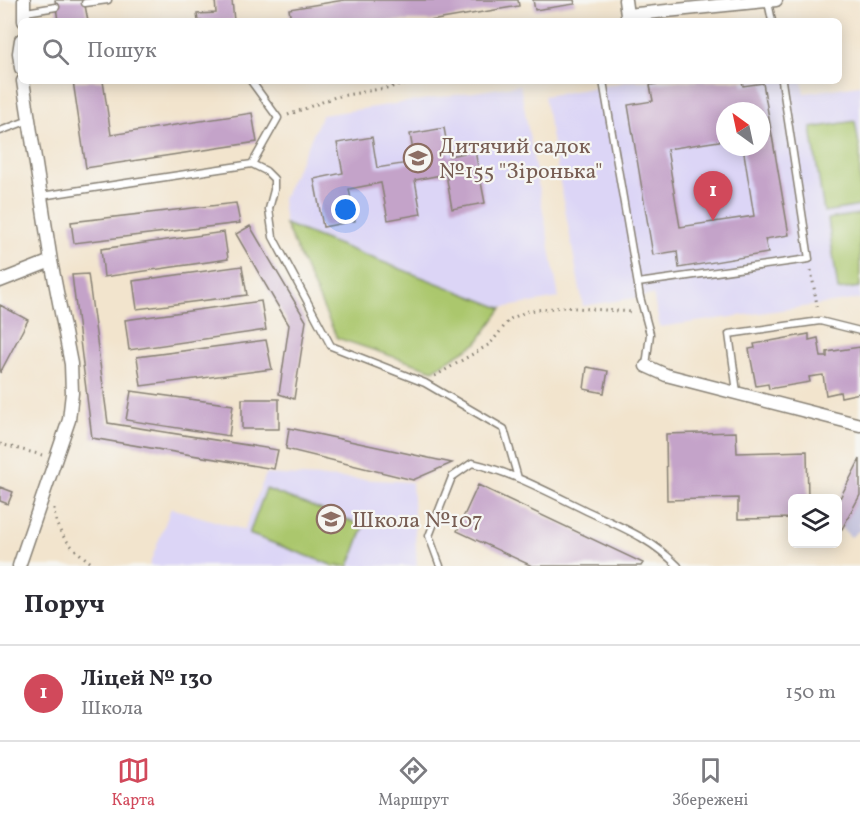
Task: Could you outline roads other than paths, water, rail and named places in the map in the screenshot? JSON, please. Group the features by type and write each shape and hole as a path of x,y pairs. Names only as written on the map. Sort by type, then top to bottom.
{"street":[{"path":"625,0 624,18 772,1"},
{"path":"19,566 69,420 72,393 71,364 51,261 23,84"},
{"path":"0,281 51,261"},
{"path":"646,366 666,375 860,425"}],"lane":[{"path":"85,3 108,0"},
{"path":"772,1 772,18"},
{"path":"25,11 56,8"},
{"path":"252,164 278,118 253,84"},
{"path":"604,84 638,283 650,334 646,366"},
{"path":"638,283 809,259 782,84"},
{"path":"0,130 29,120"},
{"path":"41,196 252,164 266,171 274,178 274,190 269,209 273,237 331,345 425,383 504,429 518,478"},
{"path":"737,393 729,334 820,321 860,331"},
{"path":"440,566 429,536 452,477 472,463 497,469 518,478 645,538 678,566"}],"place":[{"name":"Дитячий садок №155 \"Зіронька\"","path":"418,158"},
{"name":"Ліцей № 130","path":"713,221"},
{"name":"Школа №107","path":"331,519"}]}
